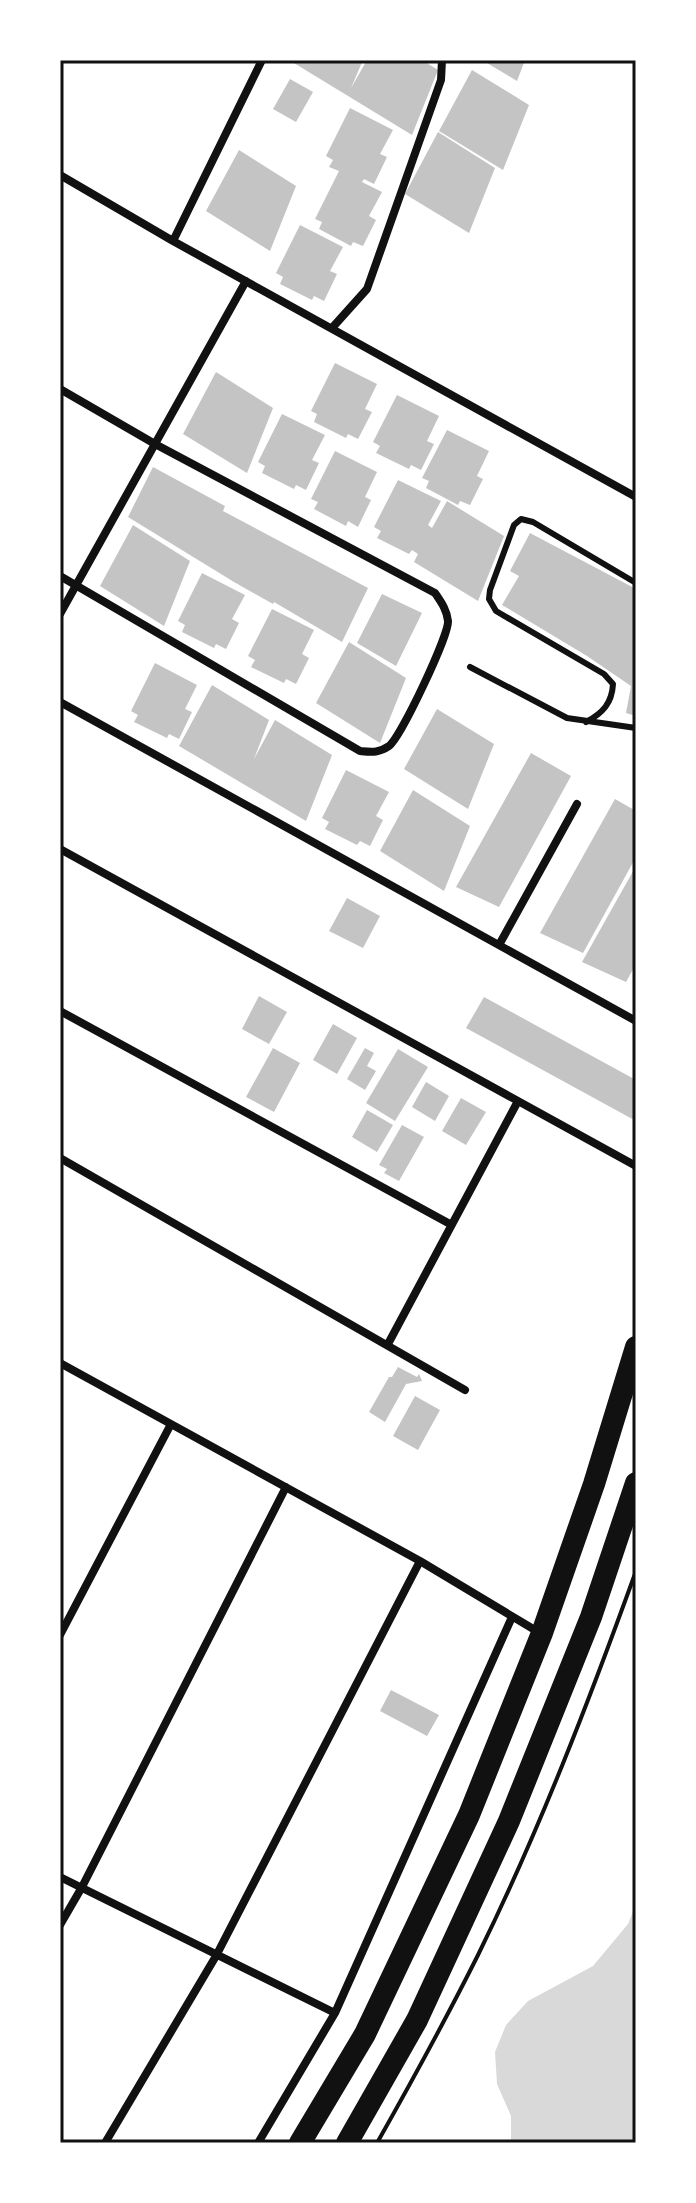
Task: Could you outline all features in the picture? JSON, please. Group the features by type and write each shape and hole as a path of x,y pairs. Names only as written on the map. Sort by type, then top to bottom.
{"highway":[{"path":"300,2143 365,2034 469,1815 542,1633 594,1484 636,1347"},
{"path":"347,2143 417,2020 509,1821 591,1617 636,1483"}],"street":[{"path":"173,241 262,60"},
{"path":"332,328 367,289 441,80 442,60"},
{"path":"60,175 173,241 636,497"},
{"path":"60,614 246,281"},
{"path":"60,389 155,444 435,593 444,606 448,626 403,729 391,745 376,753 360,751 60,576"},
{"path":"60,702 636,1021"},
{"path":"499,945 577,804"},
{"path":"60,849 636,1166"},
{"path":"60,1011 450,1224"},
{"path":"388,1344 518,1101"},
{"path":"60,1158 465,1390"},
{"path":"60,1363 420,1561 542,1633"},
{"path":"60,1635 171,1424"},
{"path":"60,1925 286,1487"},
{"path":"105,2143 216,1956 420,1561"},
{"path":"258,2143 335,2013 512,1617"},
{"path":"60,1877 335,2013"}],"lane":[{"path":"586,722 607,707 613,684 604,674 496,611 489,599 514,525 521,519 533,522 636,583"},
{"path":"470,667 567,718 636,728"}],"shaded area":[{"path":"636,1904 636,2143 511,2143 511,2116 497,2084 495,2052 506,2025 528,2001 593,1966 628,1924"}],"building":[{"path":"289,60 363,60 351,88 367,60 422,60 438,70 412,135"},
{"path":"482,60 525,60 517,81"},
{"path":"472,70 529,105 503,170 439,131"},
{"path":"290,79 313,92 296,122 273,109"},
{"path":"350,108 393,130 380,154 387,157 374,184 364,179 362,182 382,192 369,216 376,220 363,246 353,242 351,246 319,229 322,222 315,219 339,171 329,167 333,160 326,156"},
{"path":"438,132 495,168 469,233 405,194"},
{"path":"239,150 296,186 270,251 206,211"},
{"path":"300,225 343,247 330,271 337,274 324,301 314,296 312,300 280,284 283,277 276,273"},
{"path":"335,363 377,384 365,409 372,412 358,439 348,434 346,438 314,422 317,414 311,411"},
{"path":"216,372 273,408 247,473 183,434"},
{"path":"397,395 439,416 427,441 434,444 421,470 411,465 409,469 376,453 380,446 373,442"},
{"path":"282,414 325,435 312,460 319,463 306,490 296,485 294,489 262,473 265,466 258,462"},
{"path":"447,430 489,451 477,476 483,479 470,505 460,501 458,505 426,488 429,481 422,478"},
{"path":"335,451 377,472 365,497 371,500 358,527 348,521 346,526 314,509 318,502 311,499"},
{"path":"153,467 225,506 223,511 368,588 342,642 234,582 128,517"},
{"path":"398,480 441,501 428,525 432,528 447,501 504,536 478,601 414,562 418,554 412,550 409,554 377,538 381,531 374,527"},
{"path":"133,525 190,561 164,626 100,586"},
{"path":"530,533 636,589 636,716 626,713 631,686 502,605 519,576 510,571"},
{"path":"202,573 245,595 232,619 239,623 226,649 216,644 214,648 182,632 185,625 178,621"},
{"path":"382,594 422,613 396,666 357,643"},
{"path":"272,609 314,630 302,654 309,658 296,684 286,679 284,683 251,667 255,660 248,656"},
{"path":"349,642 406,678 380,743 316,703"},
{"path":"155,663 197,685 185,709 192,712 179,739 169,734 167,738 134,722 138,715 131,711"},
{"path":"212,685 269,720 254,759 275,720 332,755 306,821 179,746"},
{"path":"437,709 494,744 468,809 404,769"},
{"path":"531,753 571,776 499,907 456,887"},
{"path":"346,770 389,792 376,816 383,820 370,846 360,841 357,845 325,829 329,822 322,818"},
{"path":"413,790 470,826 444,891 380,851"},
{"path":"615,799 636,811 636,857 583,953 540,933"},
{"path":"636,866 636,964 626,982 582,962"},
{"path":"347,898 380,916 363,948 329,931"},
{"path":"259,996 287,1012 269,1044 242,1029"},
{"path":"484,997 636,1080 636,1121 466,1028"},
{"path":"333,1024 357,1038 337,1074 313,1060"},
{"path":"273,1048 300,1063 274,1112 246,1097"},
{"path":"365,1048 374,1053 367,1066 376,1071 365,1090 347,1079"},
{"path":"398,1049 428,1067 395,1121 366,1103"},
{"path":"426,1082 449,1096 435,1121 412,1107"},
{"path":"461,1098 486,1112 466,1145 442,1131"},
{"path":"367,1110 393,1125 377,1152 352,1137"},
{"path":"402,1125 424,1137 399,1181 384,1173 387,1169 379,1165"},
{"path":"398,1367 417,1377 419,1374 422,1381 406,1384 385,1422 369,1412"},
{"path":"415,1396 440,1410 418,1450 393,1436"},
{"path":"391,1690 439,1715 427,1736 380,1711"}]}
